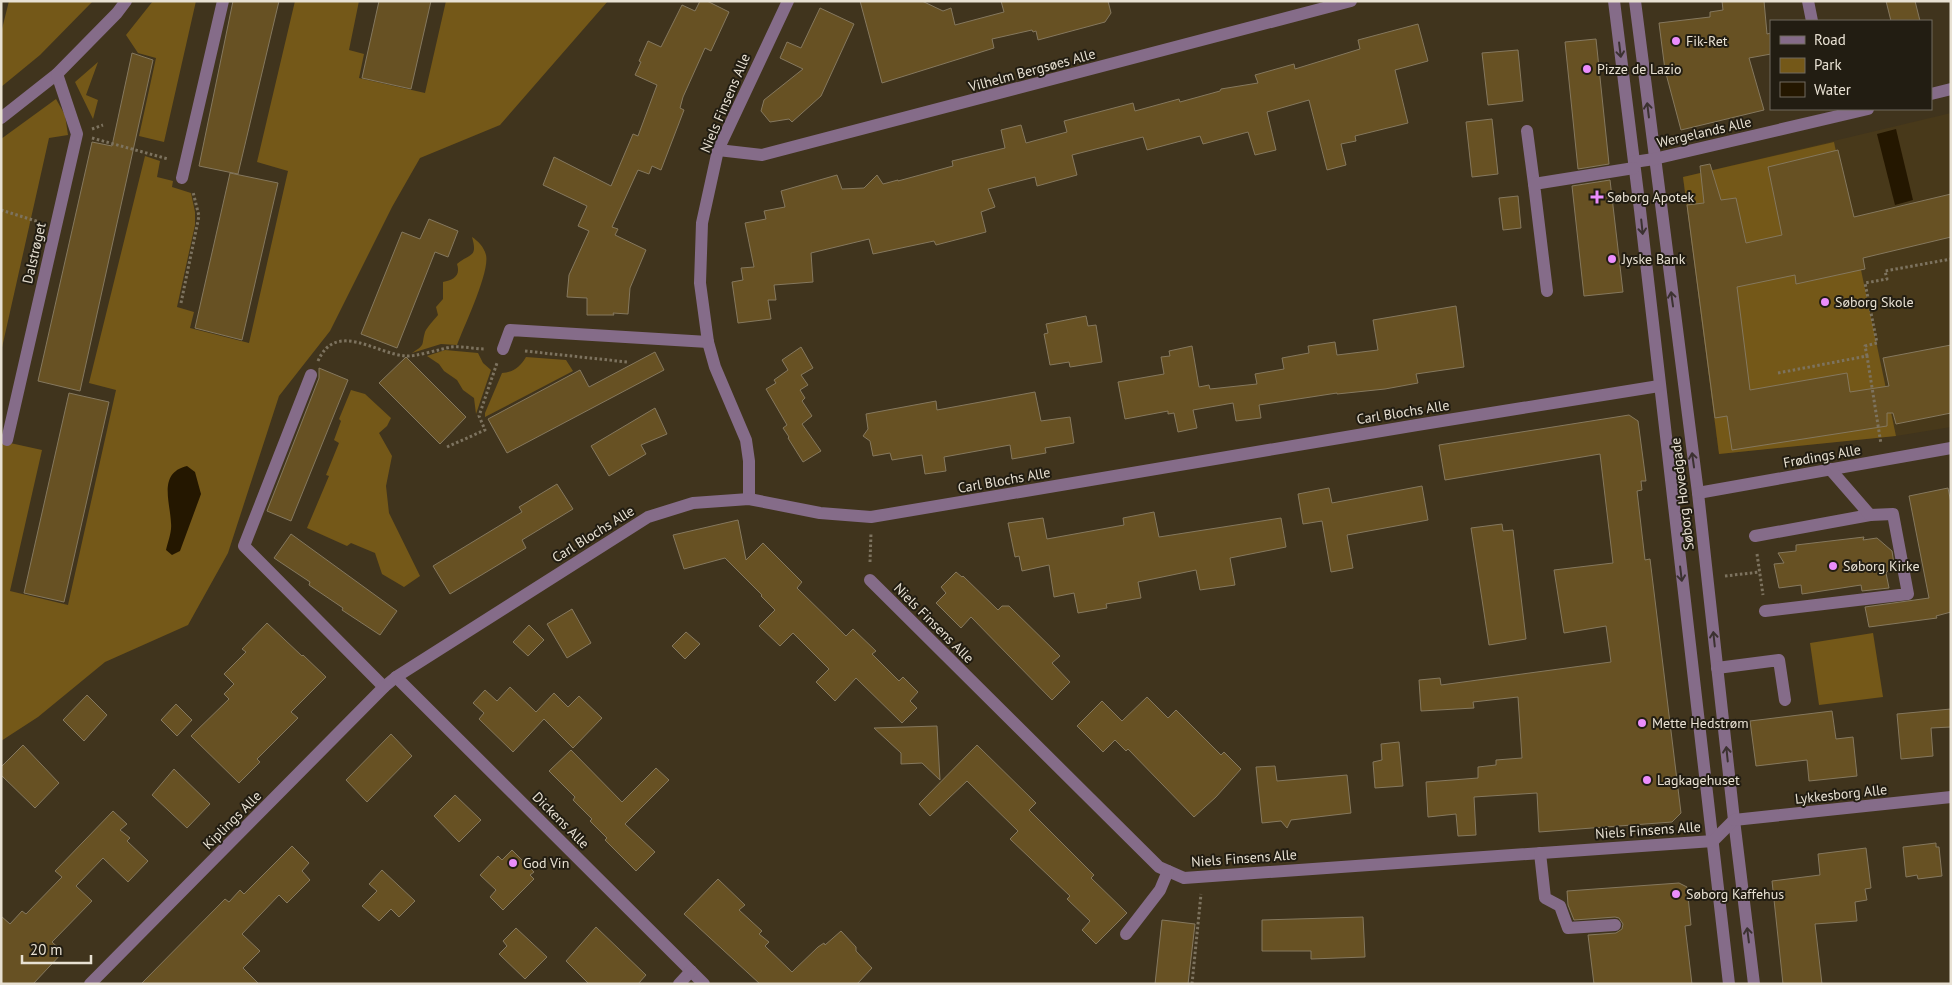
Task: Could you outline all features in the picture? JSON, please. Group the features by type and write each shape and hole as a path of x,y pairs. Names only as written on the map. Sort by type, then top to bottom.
{"street":[{"path":"1,118 57,74 117,13 126,1"},
{"path":"182,178 223,1"},
{"name":"Niels Finsens Alle","path":"749,499 746,440 715,366 708,342 700,283 702,223 718,150 788,1"},
{"name":"Vilhelm Bergsøes Alle","path":"718,150 762,155 1351,1"},
{"name":"Søborg Hovedgade","path":"1614,1 1729,984"},
{"name":"Søborg Hovedgade","path":"1635,1 1698,493 1754,984"},
{"path":"1808,1 1812,20"},
{"path":"57,74 77,134"},
{"path":"1932,94 1951,89"},
{"name":"Wergelands Alle","path":"1534,184 1634,165 1834,113 1860,110"},
{"path":"1527,131 1547,291"},
{"name":"Dalstrøget","path":"7,440 77,134"},
{"path":"503,348 510,330 708,342"},
{"path":"311,375 244,546 384,687"},
{"name":"Carl Blochs Alle","path":"396,677 648,517 693,503 749,499 820,514 872,517 1398,428 1660,386"},
{"name":"Frødings Alle","path":"1698,493 1951,448"},
{"path":"1830,469 1870,515"},
{"path":"1755,536 1870,515 1893,514 1908,594 1765,611"},
{"name":"Niels Finsens Alle","path":"870,580 1159,867 1184,878 1712,841 1734,820"},
{"path":"1717,668 1779,660 1785,700"},
{"name":"Kiplings Alle","path":"90,984 396,677"},
{"name":"Dickens Alle","path":"396,677 704,984"},
{"name":"Lykkesborg Alle","path":"1734,820 1951,797"},
{"path":"1540,853 1545,898 1560,906 1568,928 1615,925"},
{"path":"1126,934 1160,890 1168,871"},
{"path":"680,984 692,972"}],"path":[{"path":"77,134 184,164"},
{"path":"181,303 200,216 192,187 182,178"},
{"path":"1,210 56,228"},
{"path":"1884,460 1865,346 1877,343 1865,284 1887,279 1886,271 1951,258"},
{"path":"311,375 327,346 339,340 370,345 407,356 454,347 503,348 627,362"},
{"path":"447,447 485,430 479,416 503,348"},
{"path":"1778,373 1867,356"},
{"path":"870,580 872,517"},
{"path":"1755,536 1765,611"},
{"path":"1707,578 1760,572"},
{"path":"1192,984 1201,905 1201,876"}],"shaded area":[{"name":"Søborg Skole","path":"1951,113 1951,427 1896,436 1719,454 1683,177"}],"green space":[{"path":"9,1 93,1 40,55 1,87 1,33"},
{"path":"153,1 196,1 164,142 139,136 156,58 138,53 126,35"},
{"path":"295,1 359,1 349,50 364,54 359,78 425,93 446,1 608,1 500,125 420,158 392,207 330,331 279,396 228,553 188,625 105,662 38,717 1,741 1,441 42,450 10,591 68,605 116,390 89,383 145,156 160,161 157,177 173,181 172,187 191,193 195,212 195,225 177,307 194,312 190,328 249,343 288,171 257,162"},
{"path":"98,62 86,95 98,100 93,119 75,82"},
{"path":"56,99 65,115 68,135 49,138 1,352 1,139"},
{"name":"Søborg Skole","path":"1834,142 1896,436 1719,454 1683,177"},
{"path":"472,237 484,249 486,263 476,299 457,345 441,344 412,353 421,346 426,330 438,315 436,307 443,299 443,282 455,277 458,272 457,264 472,254 474,244"},
{"path":"445,350 478,353 483,363 491,370 476,414 474,398 463,390 457,380 427,356"},
{"path":"526,357 566,360 573,371 485,417 502,373 516,368"},
{"path":"351,390 365,394 391,418 387,426 379,433 392,456 386,486 389,513 420,576 404,587 382,574 375,553 351,543 347,546 307,528 329,476 326,475 339,443 334,440 341,421 339,419"},
{"path":"1873,633 1883,697 1819,705 1810,643"}],"water":[{"path":"1896,129 1913,200 1895,205 1877,134"},
{"path":"187,466 195,472 201,494 180,551 172,555 166,550 171,526 168,497 169,481 178,470"}],"building":[{"path":"233,1 279,1 238,174 199,166"},
{"path":"379,1 431,1 411,89 362,78"},
{"path":"700,1 707,1 729,12 711,51 705,48 683,97 680,108 684,110 661,170 652,166 649,174 638,170 612,227 618,229 615,235 646,250 630,288 628,314 587,315 587,298 567,297 569,275 589,231 578,226 587,206 543,185 554,157 611,186 633,134 638,136 657,85 635,75 648,41 661,47 682,5 695,11"},
{"path":"860,1 922,1 943,11 951,8 955,25 1004,12 1001,1 1108,1 1111,13 1105,22 1038,40 1036,31 1033,32 1032,30 992,39 994,48 882,83"},
{"path":"1722,1 1764,1 1767,34 1770,33 1770,54 1749,58 1764,110 1681,130 1665,70 1659,23 1710,17 1710,12 1723,10"},
{"path":"1886,1 1915,1 1920,20 1891,20"},
{"path":"820,8 854,24 821,96 792,122 789,119 770,122 761,111 764,100 803,69 780,58 787,42 801,48"},
{"path":"1418,24 1428,61 1395,70 1408,123 1355,136 1356,141 1341,144 1346,165 1327,170 1309,100 1267,112 1276,150 1255,155 1248,132 1203,144 1200,136 1147,150 1143,137 1072,155 1077,175 1037,186 1035,177 988,189 995,207 981,212 986,232 936,245 934,241 873,254 869,239 811,253 813,282 774,285 776,300 768,300 771,319 738,323 732,282 743,280 741,268 754,267 745,223 766,219 764,211 785,207 781,191 837,175 842,189 864,188 877,175 883,184 898,181 953,166 952,161 1005,148 1001,130 1021,125 1026,143 1067,132 1064,121 1133,103 1135,111 1179,99 1180,102 1220,91 1221,89 1258,83 1255,75 1294,64 1295,69 1360,49 1358,40"},
{"path":"1596,39 1609,164 1578,169 1565,42"},
{"path":"1518,50 1523,101 1488,105 1482,53"},
{"path":"132,53 153,60 80,391 38,381 92,142 112,146"},
{"path":"1492,119 1498,174 1472,177 1466,122"},
{"path":"1838,150 1854,217 1951,194 1951,237 1863,258 1865,269 1796,284 1795,275 1737,287 1750,390 1847,373 1850,392 1889,386 1883,358 1951,345 1951,413 1896,424 1893,413 1887,413 1887,426 1732,450 1727,416 1715,418 1687,205 1704,203 1700,166 1710,164 1721,200 1736,198 1746,243 1782,235 1768,167"},
{"path":"230,173 278,183 242,340 195,328"},
{"path":"1610,180 1623,292 1584,296 1572,186"},
{"path":"1518,196 1521,228 1503,230 1499,198"},
{"path":"429,219 458,231 448,257 435,252 397,348 361,334 402,232 420,239"},
{"path":"1456,306 1464,367 1416,374 1418,383 1259,405 1261,418 1236,421 1233,403 1193,410 1197,428 1178,432 1174,413 1168,414 1168,411 1125,419 1118,382 1164,374 1161,357 1170,356 1169,351 1192,346 1199,387 1209,385 1210,389 1257,384 1255,374 1284,369 1282,358 1309,353 1308,346 1335,342 1337,355 1378,350 1373,320"},
{"path":"1086,316 1088,326 1096,325 1102,362 1070,367 1069,362 1050,365 1044,334 1048,333 1046,324"},
{"path":"801,347 813,368 801,375 808,385 800,390 805,398 802,401 812,416 802,424 821,451 803,462 788,438 783,428 787,425 766,389 776,383 774,380 788,370 782,360"},
{"path":"655,352 664,370 507,453 488,419 580,370 589,387"},
{"path":"406,357 466,417 440,444 379,383"},
{"path":"319,368 348,380 291,521 267,511 319,378"},
{"path":"1035,392 1041,421 1070,417 1074,443 1045,448 1046,453 1012,459 1010,445 944,457 946,471 925,474 922,455 892,460 890,453 873,456 870,441 863,436 868,429 866,414 936,401 937,410"},
{"path":"69,393 109,402 64,602 24,593"},
{"path":"655,408 667,434 641,445 646,454 609,476 591,446"},
{"path":"1629,415 1638,421 1646,481 1641,481 1642,490 1637,491 1645,560 1650,559 1681,813 1672,822 1539,832 1537,793 1474,797 1476,835 1458,836 1456,814 1428,817 1426,782 1478,778 1478,767 1496,765 1496,760 1522,758 1518,697 1473,702 1474,708 1421,711 1419,680 1440,678 1441,685 1611,662 1606,626 1564,633 1554,570 1613,563 1600,454 1445,480 1439,445"},
{"path":"557,484 573,509 522,540 526,548 450,594 433,566 522,512 519,507"},
{"path":"1422,486 1428,520 1347,535 1353,568 1331,572 1322,521 1303,524 1298,494 1329,488 1332,503"},
{"path":"1948,488 1951,503 1951,612 1936,616 1937,618 1869,627 1865,607 1929,598 1909,496"},
{"path":"1154,512 1159,537 1281,518 1286,547 1230,558 1235,585 1200,590 1196,570 1138,582 1141,598 1106,604 1107,608 1078,613 1074,593 1054,597 1049,565 1022,571 1019,556 1015,557 1008,523 1043,518 1047,539 1124,525 1123,518"},
{"path":"738,520 746,560 763,543 802,582 797,588 846,636 853,629 876,651 872,654 899,681 903,677 918,692 910,701 917,708 902,723 856,678 835,701 816,682 829,669 793,633 780,646 759,626 775,610 725,558 684,569 673,535"},
{"path":"1502,524 1503,531 1513,530 1526,639 1489,645 1471,528"},
{"path":"291,534 397,611 380,635 342,610 343,608 309,585 310,582 274,558"},
{"name":"Søborg Kirke","path":"1864,537 1863,540 1877,538 1892,551 1894,564 1886,573 1889,588 1862,591 1861,585 1802,594 1801,585 1779,588 1774,564 1784,563 1778,553 1796,551 1796,545"},
{"path":"956,572 963,576 998,610 1002,606 1009,606 1060,656 1052,663 1070,682 1052,700 971,617 961,628 936,603 946,593 941,587"},
{"path":"572,609 591,643 567,658 547,624"},
{"path":"267,623 326,677 291,712 298,718 257,759 260,762 239,783 191,736 229,699 224,694 234,684 224,674 246,652 242,649"},
{"path":"529,625 544,640 528,656 513,642"},
{"path":"686,632 700,644 685,659 672,646"},
{"path":"510,687 536,712 554,693 568,707 579,696 602,718 573,748 544,719 513,752 479,719 484,713 473,703 485,690 497,701"},
{"path":"87,695 107,715 84,741 63,720"},
{"path":"1147,697 1168,718 1176,710 1221,755 1224,752 1241,769 1216,797 1194,817 1128,749 1126,751 1115,740 1103,752 1077,726 1102,701 1122,721"},
{"path":"176,704 192,720 177,736 161,720"},
{"path":"1951,709 1951,727 1931,728 1933,756 1901,759 1897,714"},
{"path":"1832,711 1836,739 1853,737 1857,776 1809,781 1807,760 1756,766 1750,721"},
{"path":"937,726 940,780 922,763 901,764 901,753 874,728"},
{"path":"391,734 412,756 367,802 346,780"},
{"path":"1399,742 1403,786 1375,788 1373,762 1382,760 1381,744"},
{"path":"23,745 59,783 35,808 1,775 1,767"},
{"path":"977,745 1036,803 1029,810 1094,875 1091,878 1127,913 1096,944 1082,930 1090,921 1067,899 1070,896 1010,839 1018,831 967,781 930,816 919,804"},
{"path":"571,750 622,802 656,768 669,780 625,824 655,852 636,871 605,840 607,838 590,821 592,819 573,800 575,797 549,771"},
{"path":"1275,766 1277,781 1347,775 1351,813 1291,820 1287,828 1281,821 1262,823 1256,767"},
{"path":"174,769 210,804 187,828 152,795"},
{"path":"455,795 481,820 459,842 434,816"},
{"path":"113,811 127,824 120,830 130,838 127,841 148,861 128,882 103,858 76,886 92,901 52,942 63,952 33,984 1,984 1,916 10,924 22,911 26,914 62,877 55,871"},
{"path":"1936,843 1936,847 1939,847 1942,876 1918,879 1917,875 1906,877 1903,847"},
{"path":"292,846 309,863 302,871 310,880 287,903 279,895 242,934 260,951 243,968 259,984 141,984 225,899 229,902 240,890 244,894"},
{"path":"1866,848 1871,888 1865,889 1867,900 1855,902 1857,921 1815,924 1822,984 1783,984 1772,881 1820,875 1818,854"},
{"path":"512,850 534,872 530,875 534,879 503,910 490,897 496,890 480,875 498,856 502,860"},
{"path":"382,870 415,901 399,917 391,909 379,921 362,906 377,891 369,884"},
{"path":"718,879 745,905 739,910 762,931 759,934 769,942 765,946 792,972 818,947 824,943 825,945 841,931 872,968 857,984 760,984 684,914"},
{"path":"1679,883 1687,887 1691,925 1685,926 1692,984 1594,984 1588,935 1616,933 1622,929 1623,924 1619,918 1615,917 1574,920 1568,905 1567,891"},
{"path":"1363,917 1365,957 1311,959 1311,951 1262,951 1262,920"},
{"path":"1162,920 1195,924 1188,984 1155,984"},
{"path":"596,927 646,975 638,984 589,984 566,961"},
{"path":"516,928 547,957 525,979 499,954 507,946 503,941"}],"place":[{"name":"Fik-Ret","path":"1676,41"},
{"name":"Pizze de Lazio","path":"1587,69"},
{"name":"Søborg Apotek","path":"1597,197"},
{"name":"Jyske Bank","path":"1612,259"},
{"name":"Søborg Skole","path":"1825,302"},
{"name":"Søborg Kirke","path":"1833,566"},
{"name":"Mette Hedstrøm","path":"1642,723"},
{"name":"Lagkagehuset","path":"1647,780"},
{"name":"God Vin","path":"513,863"},
{"name":"Søborg Kaffehus","path":"1676,894"}]}
